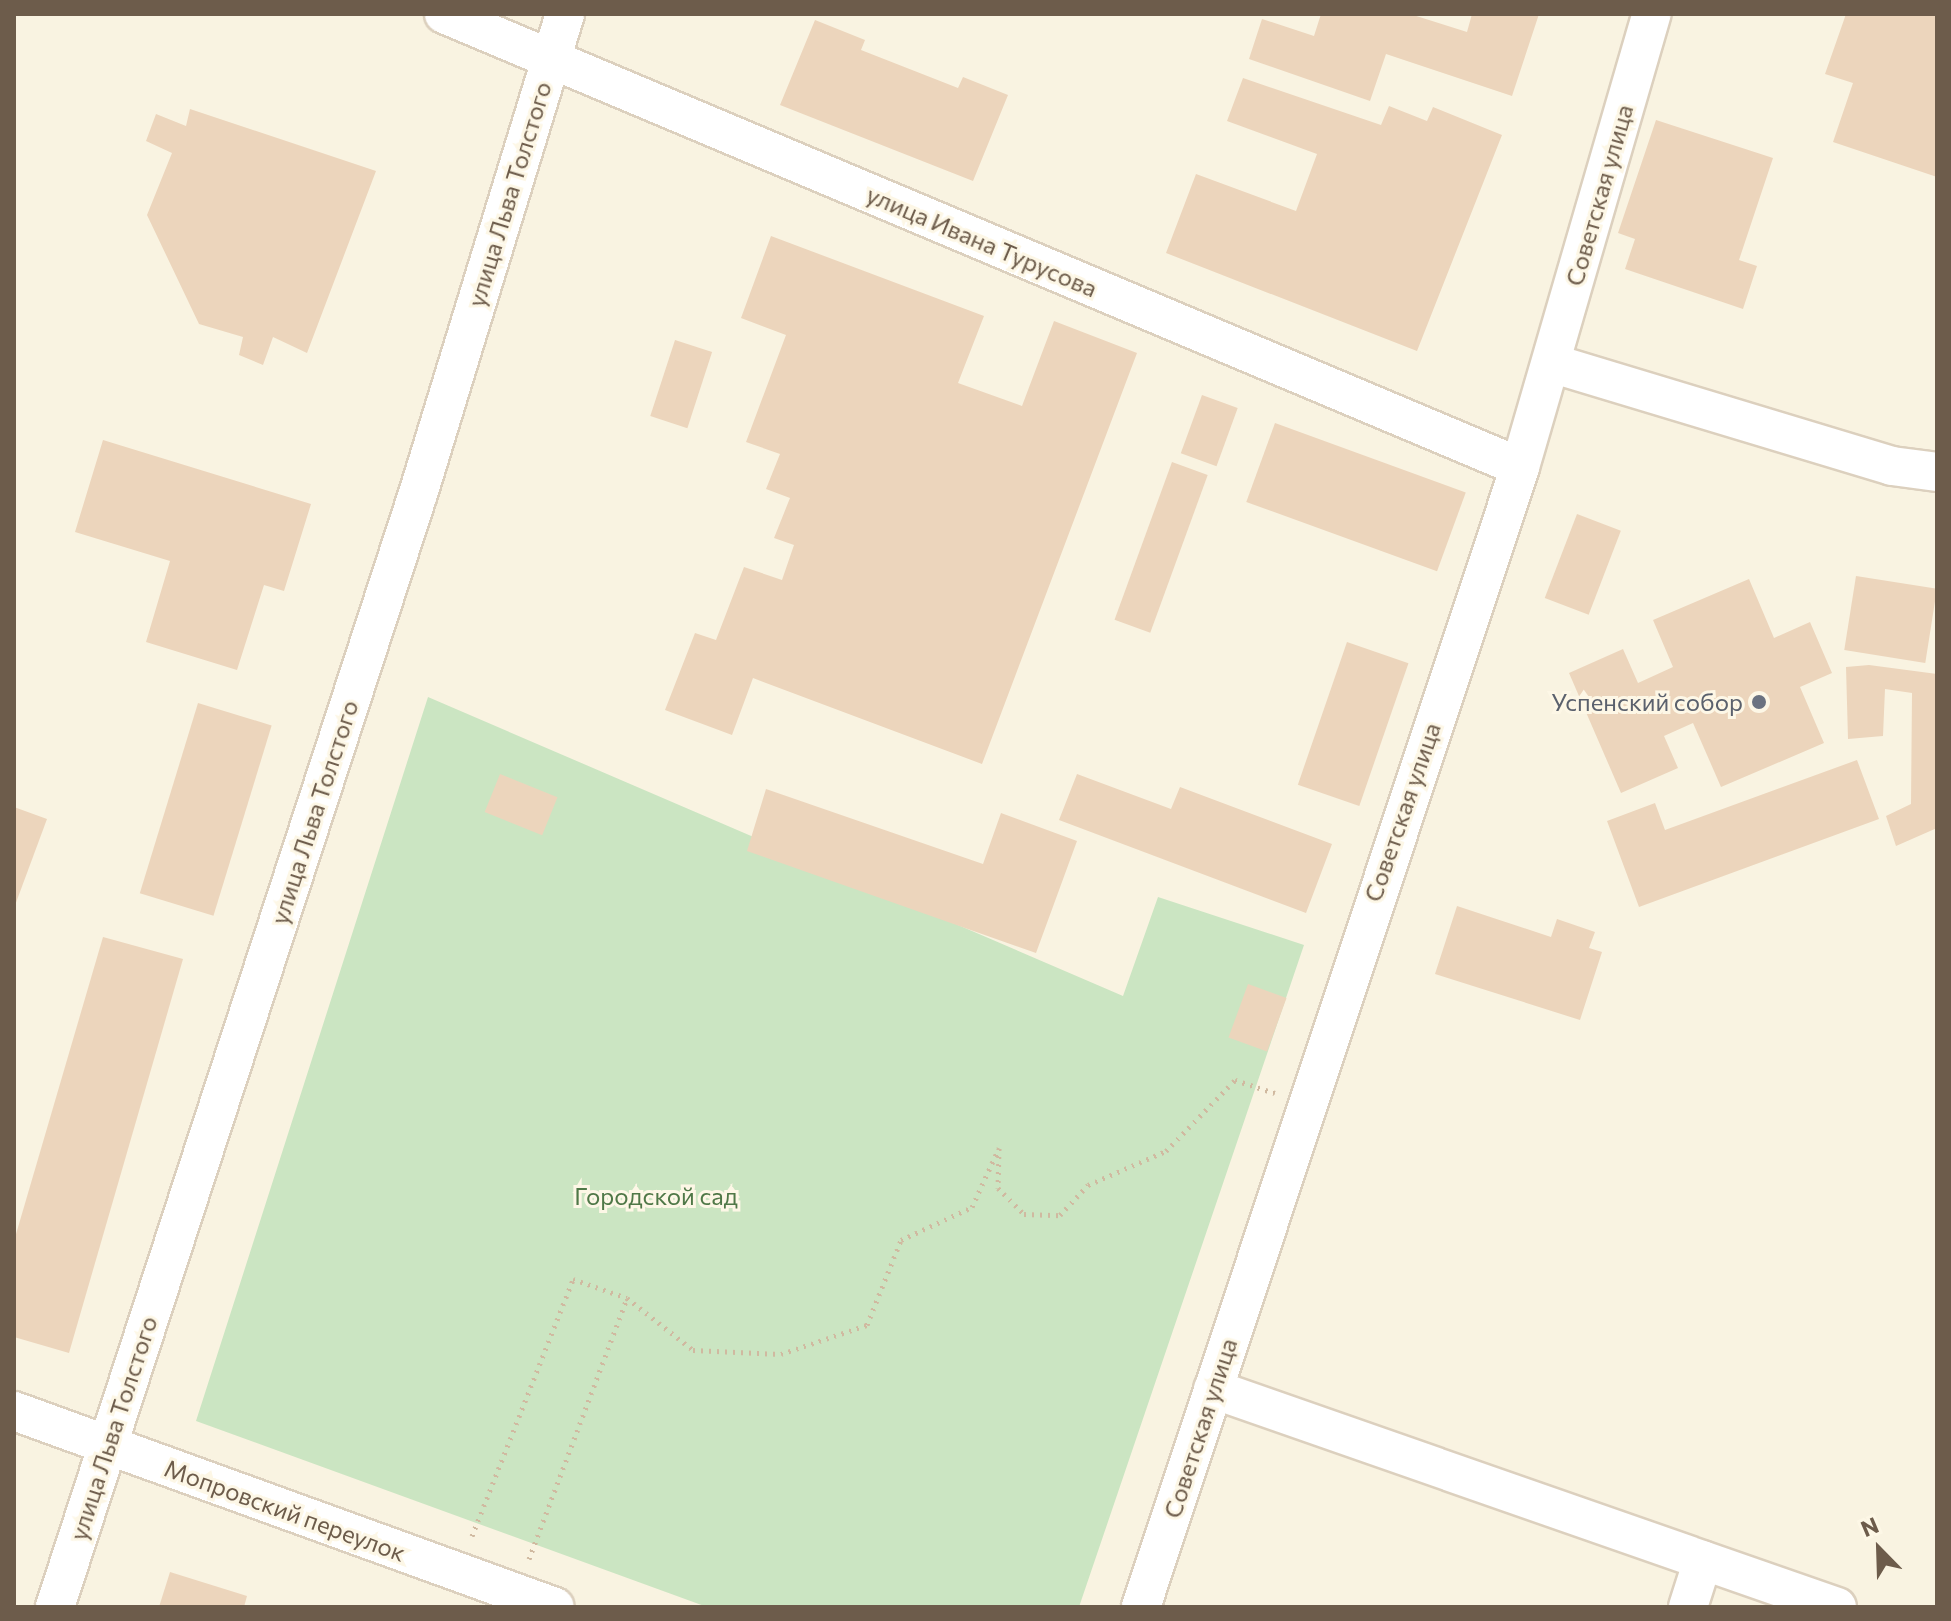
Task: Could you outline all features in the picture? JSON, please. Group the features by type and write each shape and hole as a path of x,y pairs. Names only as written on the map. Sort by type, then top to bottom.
{"street":[{"name":"улица Ивана Турусова","path":"444,14 1520,467"},
{"name":"улица Льва Толстого","path":"55,1607 418,494 565,14"},
{"name":"Советская улица","path":"1141,1607 1306,1103 1520,467 1652,14"},
{"path":"1551,363 1892,466 1937,472"},
{"path":"1213,1389 1837,1607"},
{"name":"Мопровский переулок","path":"14,1411 555,1607"},
{"path":"1688,1607 1703,1560"}],"path":[{"path":"458,1572 573,1279 627,1298 693,1350 781,1354 867,1325 901,1240 972,1207 999,1148 998,1188 1024,1214 1060,1215 1088,1185 1166,1151 1235,1080 1306,1103"},
{"path":"516,1593 627,1298"}],"green space":[{"name":"Городской сад","path":"428,697 1123,996 1158,897 1304,945 1079,1607 707,1607 196,1421"}],"building":[{"path":"1321,14 1410,14 1467,32 1472,14 1539,14 1512,96 1386,54 1370,101 1249,59 1262,19 1314,36"},
{"path":"1846,14 1937,14 1937,177 1833,142 1853,83 1825,74"},
{"path":"815,20 865,40 861,50 958,88 963,77 1008,95 973,181 780,105"},
{"path":"1243,78 1381,125 1389,106 1427,121 1433,107 1502,135 1417,351 1166,253 1196,174 1296,211 1317,154 1227,121"},
{"path":"190,109 376,171 307,353 273,337 263,365 239,355 243,337 199,324 147,215 172,153 146,141 156,114 186,126"},
{"path":"1656,120 1773,158 1739,260 1757,266 1743,309 1625,269 1635,239 1618,233"},
{"path":"771,236 984,316 958,383 1022,406 1054,321 1137,353 982,764 753,678 732,735 665,710 695,633 716,640 744,567 782,580 794,545 774,538 790,498 766,489 780,454 746,442 786,335 741,318"},
{"path":"675,340 712,352 687,428 650,416"},
{"path":"1202,395 1238,408 1217,466 1181,453"},
{"path":"1275,423 1466,492 1437,571 1246,502"},
{"path":"103,440 311,504 284,591 264,585 237,670 146,642 170,561 75,532"},
{"path":"1172,462 1208,475 1150,633 1115,620"},
{"path":"1577,514 1621,531 1589,615 1545,598"},
{"path":"1856,576 1937,589 1925,663 1844,650"},
{"path":"1749,579 1774,638 1810,622 1832,673 1800,687 1824,743 1721,787 1693,723 1664,736 1678,768 1621,793 1569,673 1623,649 1638,683 1673,667 1653,620"},
{"path":"1347,642 1408,663 1359,806 1298,785"},
{"path":"1869,665 1937,674 1937,828 1896,846 1886,816 1911,804 1912,693 1885,689 1883,736 1848,739 1846,667"},
{"path":"198,703 272,726 213,916 140,893"},
{"path":"1857,760 1879,819 1639,907 1607,821 1655,803 1665,830"},
{"path":"500,774 557,797 542,835 485,812"},
{"path":"1077,774 1171,809 1180,787 1332,844 1306,913 1059,820"},
{"path":"766,789 983,864 1001,813 1077,841 1036,953 747,851"},
{"path":"14,807 47,819 14,908"},
{"path":"1457,906 1551,937 1557,919 1595,932 1589,948 1602,952 1580,1020 1435,974"},
{"path":"103,937 183,959 69,1353 14,1337 14,1241"},
{"path":"1248,984 1287,998 1267,1052 1229,1038"},
{"path":"170,1572 247,1596 244,1607 159,1607"}],"place":[{"name":"Успенский собор","path":"1759,702"}]}
